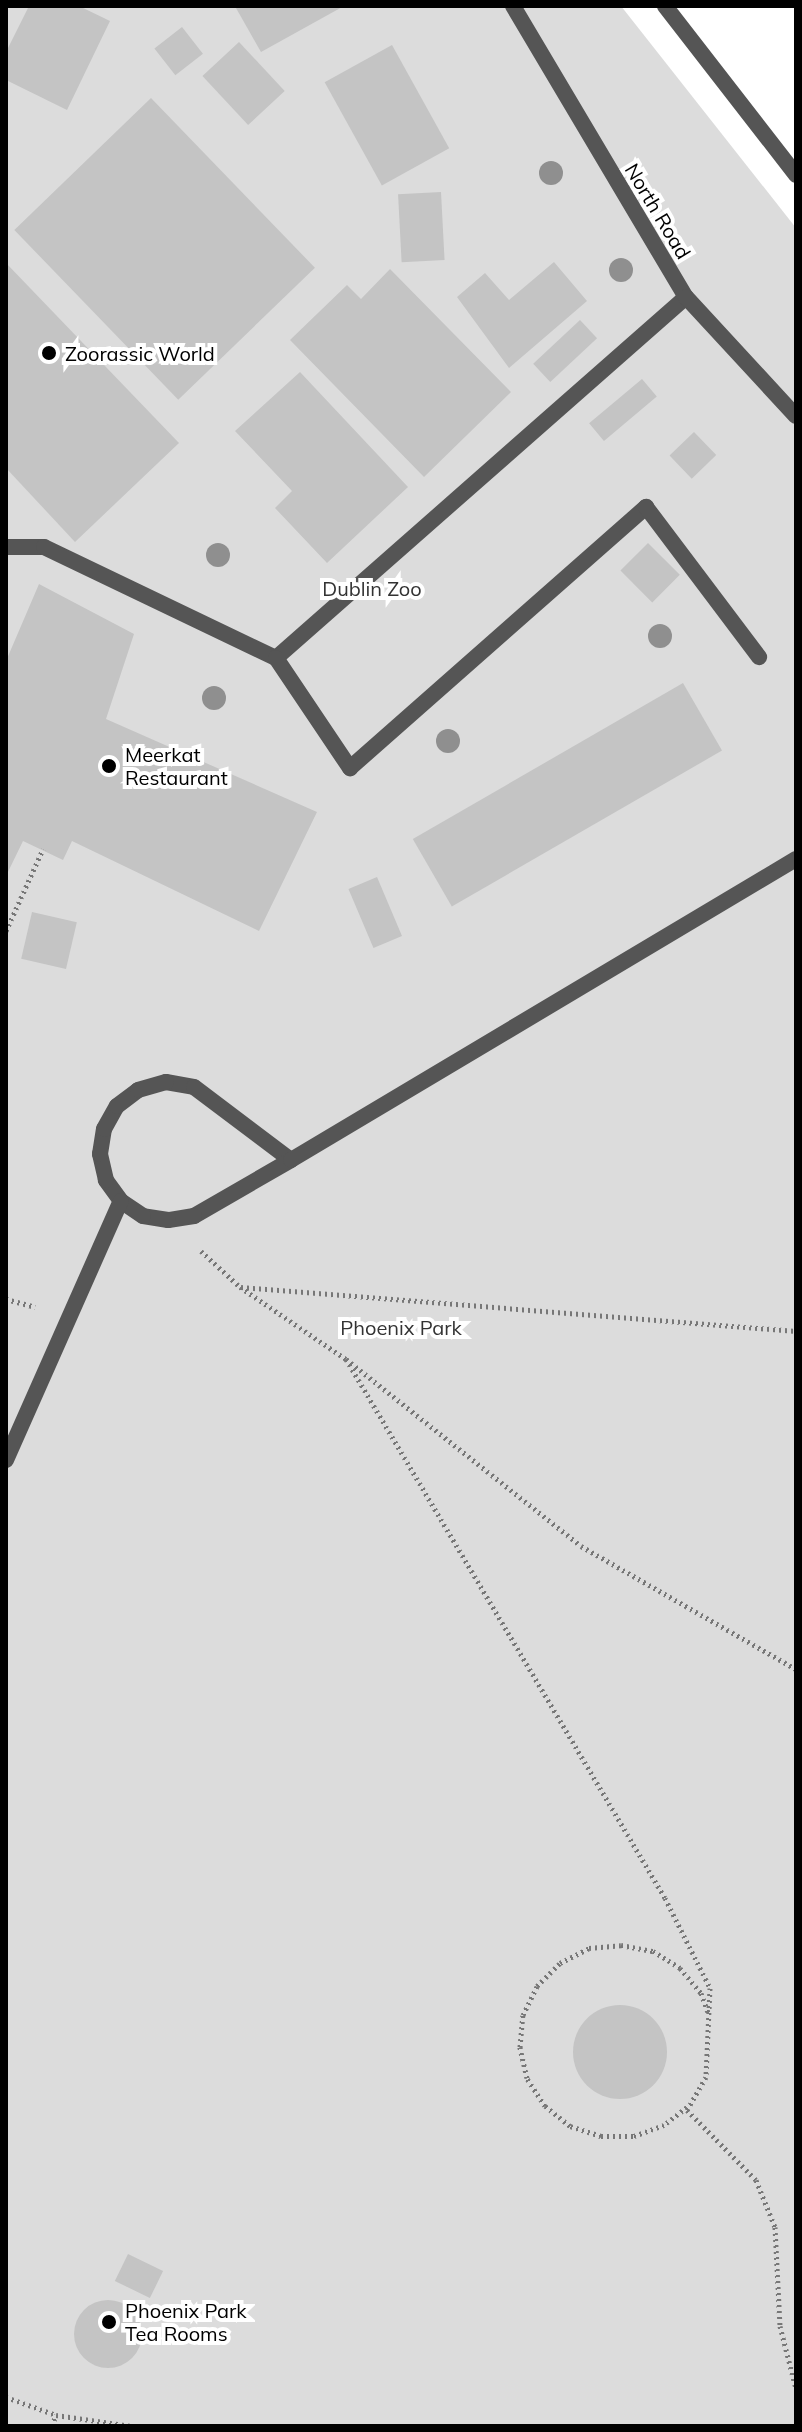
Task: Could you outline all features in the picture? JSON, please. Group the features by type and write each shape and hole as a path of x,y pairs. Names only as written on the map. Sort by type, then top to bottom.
{"street":[{"name":"North Road","path":"513,6 686,297 796,416"},
{"path":"665,6 796,175"},
{"path":"276,658 686,297"},
{"path":"6,547 44,547 276,658 350,768 646,507 759,657"},
{"path":"291,1160 194,1087 166,1082 138,1090 117,1106 104,1129 100,1154 106,1180 121,1201 143,1216 168,1220 194,1216 291,1160 796,859"},
{"path":"6,1460 121,1201"}],"path":[{"path":"6,931 43,849"},
{"path":"168,1220 240,1287 346,1359 581,1546 796,1669"},
{"path":"240,1287 796,1331"},
{"path":"346,1359 665,1898 710,1988 712,2024 706,2077 687,2110 756,2180 775,2227 780,2326 796,2389"},
{"path":"706,2077 689,2105 664,2125 633,2136 601,2136 570,2126 545,2106 527,2078 520,2047 523,2015 537,1986 560,1963 589,1948 621,1945 653,1951 680,1968 701,1993 712,2024"},
{"path":"6,2397 56,2415 131,2426"},
{"path":"52,2426 56,2415"}],"green space":[{"name":"Phoenix Park","path":"6,6 621,6 796,228 796,2426 6,2426"}],"building":[{"path":"29,6 79,6 110,21 67,110 6,80 6,52"},
{"path":"344,6 261,52 236,8"},
{"path":"182,27 203,54 175,75 154,49"},
{"path":"239,42 285,91 248,125 202,76"},
{"path":"392,45 449,148 382,186 325,82"},
{"path":"151,98 315,268 178,400 14,230"},
{"path":"441,192 445,260 402,262 398,194"},
{"path":"554,262 587,301 509,368 457,297 485,273 509,300"},
{"name":"Zoorassic World","path":"6,263 179,443 75,542 6,468"},
{"path":"390,269 511,392 424,477 290,340 347,285 361,299"},
{"path":"580,320 597,338 550,382 533,364"},
{"path":"300,372 408,487 327,563 275,508 292,491 235,431"},
{"path":"642,379 657,397 604,441 589,423"},
{"path":"694,432 716,455 692,479 670,456"},
{"path":"648,543 680,575 652,602 620,571"},
{"name":"Meerkat Restaurant","path":"39,584 134,634 106,719 317,812 259,931 72,841 63,860 23,841 6,876 6,661"},
{"path":"683,683 722,751 452,907 413,839"},
{"path":"377,877 402,936 373,948 348,889"},
{"path":"32,912 77,922 66,969 21,959"},
{"path":"620,2005 638,2009 653,2019 663,2034 667,2052 663,2070 653,2085 638,2095 620,2099 602,2095 587,2085 577,2070 573,2052 577,2034 587,2019 602,2009"},
{"path":"128,2254 163,2271 150,2298 115,2281"},
{"name":"Phoenix Park Tea Rooms","path":"115,2300 136,2315 142,2334 140,2347 132,2358 115,2368 101,2368 84,2358 76,2347 74,2327 84,2310 95,2302"}],"place":[{"name":"Zoorassic World","path":"49,353"},
{"name":"Meerkat Restaurant","path":"109,766"},
{"name":"Phoenix Park Tea Rooms","path":"109,2322"}],"park label":[{"name":"Dublin Zoo","path":"372,588"}]}
